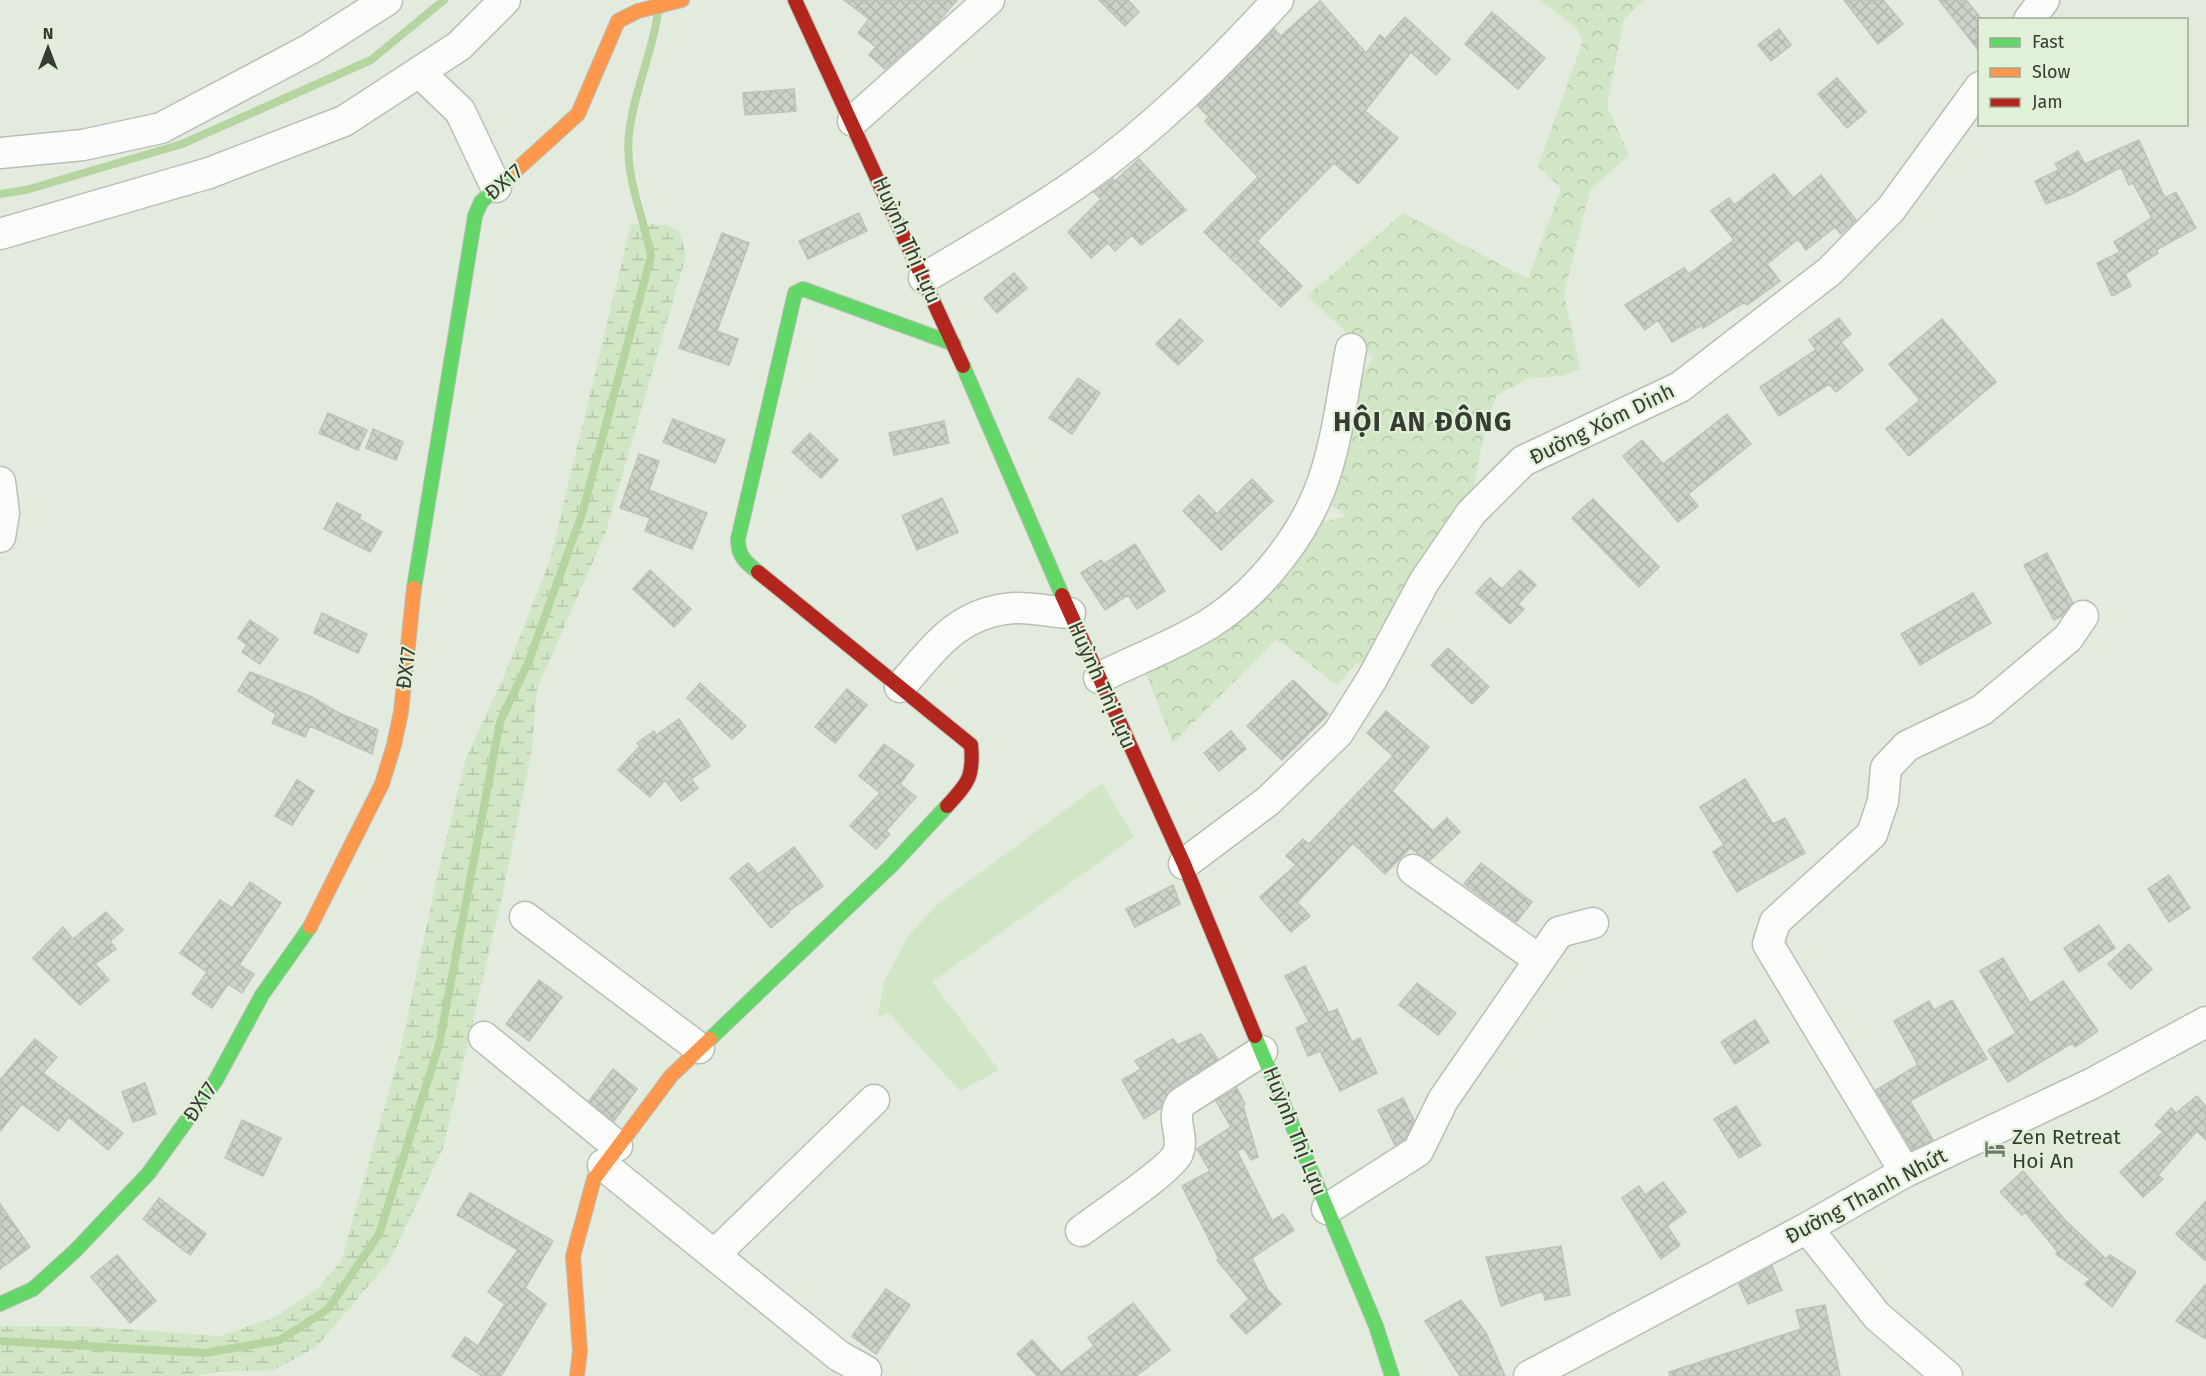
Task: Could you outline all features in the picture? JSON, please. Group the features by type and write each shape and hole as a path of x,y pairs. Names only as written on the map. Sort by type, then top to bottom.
{"street":[{"path":"0,153 83,145 161,129 310,49 387,0"},
{"path":"0,234 209,173 334,125 459,46 505,0"},
{"name":"ĐX17","path":"0,1304 33,1289 75,1251 148,1174 216,1080 262,995 303,939 382,784 394,745 414,589 475,216 481,202 496,187 578,114 618,21 638,11 682,0"},
{"name":"Huỳnh Thị Lựu","path":"795,0 853,121 954,344 1070,613 1184,864 1376,1326 1392,1376"},
{"path":"853,121 989,0"},
{"path":"924,278 1037,210 1122,150 1195,87 1278,0"},
{"path":"2030,18 2044,0"},
{"path":"419,72 460,111 496,187"},
{"name":"Đường Xóm Dinh","path":"1184,864 1268,801 1338,733 1371,679 1424,582 1464,523 1523,461 1680,387 1830,271 1891,209 1978,90"},
{"path":"577,1376 580,1351 573,1256 594,1179 670,1076 892,865 969,782 973,766 971,745 744,561 738,551 738,539 795,293 803,289 954,344"},
{"path":"1099,678 1208,625 1231,609 1273,565 1306,519 1326,473 1351,350"},
{"path":"0,482 4,513 0,537"},
{"path":"900,687 950,632 980,615 1015,608 1070,613"},
{"path":"1905,1172 1768,944 1775,922 1872,834 1883,801 1886,768 1907,746 1982,710 2068,638 2083,616"},
{"path":"1413,870 1538,959"},
{"path":"525,917 699,1048"},
{"path":"1327,1209 1418,1151 1443,1100 1538,959 1559,932 1593,923"},
{"name":"Đường Thanh Nhứt","path":"1529,1376 1807,1228 1905,1172 2093,1083 2206,1022"},
{"path":"484,1037 714,1254 839,1356 866,1371"},
{"path":"1081,1231 1173,1162 1180,1143 1176,1113 1181,1103 1262,1051"},
{"path":"714,1254 874,1100"},
{"path":"1807,1228 1877,1316 1947,1376"}],"green space":[{"path":"1539,0 1644,0 1624,19 1607,106 1629,155 1590,190 1564,294 1580,369 1562,376 1530,378 1497,395 1486,423 1473,490 1374,661 1356,664 1337,685 1277,639 1173,743 1139,655 1267,577 1309,525 1347,516 1323,499 1325,434 1373,357 1307,296 1403,213 1528,279 1561,188 1538,166 1583,41 1576,27"},
{"path":"631,224 666,225 680,232 686,256 605,534 537,689 532,748 503,892 443,1148 389,1262 316,1347 274,1370 215,1372 196,1376 0,1376 0,1326 79,1326 220,1336 273,1318 316,1290 341,1262 401,1048 436,881 466,758 505,674 550,560"},
{"path":"1102,783 1134,837 932,982 999,1070 960,1091 889,1013 878,1017 884,981 909,935 939,903"}],"building":[{"path":"844,0 957,0 937,23 885,69 869,55 876,47 858,33 869,19"},
{"path":"1099,0 1128,0 1139,12 1125,26"},
{"path":"1844,0 1883,0 1903,24 1878,44"},
{"path":"1939,0 1966,0 1980,17 1978,18 1978,49"},
{"path":"1320,1 1366,53 1380,35 1385,39 1405,17 1450,59 1436,75 1411,52 1365,111 1398,138 1358,184 1334,163 1257,241 1302,286 1281,307 1204,232 1258,177 1205,121 1209,117 1198,106 1274,29 1281,36"},
{"path":"1492,12 1545,58 1518,89 1465,44"},
{"path":"1779,29 1791,45 1771,61 1758,45"},
{"path":"1837,78 1866,112 1847,128 1818,94"},
{"path":"794,89 796,111 745,115 743,93"},
{"path":"2139,140 2165,198 2176,192 2196,228 2156,250 2158,253 2125,274 2131,286 2112,296 2097,263 2120,252 2114,242 2152,218 2133,183 2129,185 2121,167 2072,194 2046,204 2035,181 2059,170 2055,164 2078,151 2085,164"},
{"path":"1139,159 1186,210 1141,245 1132,235 1115,251 1108,243 1091,258 1068,232 1101,199 1094,192 1113,179 1115,181"},
{"path":"1774,174 1793,198 1821,175 1856,220 1841,234 1835,227 1806,250 1798,239 1767,264 1780,281 1747,305 1744,302 1703,328 1702,325 1672,342 1658,320 1645,330 1625,305 1684,268 1689,274 1734,240 1711,211 1729,198 1734,205"},
{"path":"859,213 867,231 808,259 799,241"},
{"path":"722,233 749,243 717,331 738,339 729,365 679,348"},
{"path":"1014,273 1027,288 997,313 984,298"},
{"path":"1839,318 1851,334 1841,342 1863,370 1836,392 1829,384 1779,416 1760,387 1816,350 1809,340"},
{"path":"1180,319 1203,341 1178,365 1156,344"},
{"path":"1942,319 1996,382 1909,456 1886,429 1920,400 1889,364"},
{"path":"1078,378 1100,393 1072,434 1049,418"},
{"path":"328,413 367,430 358,450 319,433"},
{"path":"1727,414 1751,444 1688,494 1698,506 1678,522 1623,456 1642,440 1663,464"},
{"path":"673,419 725,440 715,463 663,442"},
{"path":"944,421 949,443 894,455 889,433"},
{"path":"373,429 403,442 396,460 366,448"},
{"path":"810,433 838,460 821,478 792,452"},
{"path":"639,454 659,461 649,490 707,513 692,549 645,531 650,518 620,508"},
{"path":"1252,479 1273,501 1221,550 1183,511 1199,495 1217,514"},
{"path":"942,498 958,532 917,550 902,516"},
{"path":"1593,499 1659,567 1639,587 1572,518"},
{"path":"337,503 361,515 359,519 382,532 370,552 324,529"},
{"path":"1135,544 1165,591 1137,609 1128,595 1105,610 1081,573 1101,560 1104,564"},
{"path":"2047,553 2073,603 2062,616 2054,620 2024,565"},
{"path":"650,570 691,609 674,627 633,589"},
{"path":"1520,570 1536,585 1518,604 1524,609 1510,624 1476,593 1490,578 1502,589"},
{"path":"1973,593 1991,623 1920,665 1901,634"},
{"path":"322,613 367,634 358,653 314,633"},
{"path":"250,620 278,639 260,664 242,652 247,645 238,638"},
{"path":"1448,648 1489,687 1472,704 1431,665"},
{"path":"250,672 312,697 337,712 378,730 372,754 310,726 305,737 272,723 276,714 238,691"},
{"path":"1293,680 1328,714 1282,760 1247,726"},
{"path":"700,683 746,726 732,739 687,698"},
{"path":"847,689 867,705 835,743 815,727"},
{"path":"1386,711 1429,747 1392,791 1433,831 1447,818 1460,832 1429,861 1410,848 1385,874 1353,843 1297,902 1310,916 1291,932 1260,897 1296,865 1286,856 1303,839 1309,844 1393,756 1367,733"},
{"path":"679,719 710,766 691,779 698,788 681,801 665,780 650,797 618,770 640,746 637,743 654,731 656,735"},
{"path":"1231,731 1246,749 1219,771 1204,753"},
{"path":"884,744 914,765 900,784 916,797 886,831 890,834 876,849 850,826 880,793 859,776"},
{"path":"1745,779 1773,824 1785,818 1805,853 1737,892 1713,852 1724,845 1700,807"},
{"path":"297,780 314,791 292,825 275,816"},
{"path":"794,847 823,886 771,928 730,878 748,863 758,874"},
{"path":"1481,863 1532,902 1516,922 1464,884"},
{"path":"2169,875 2190,908 2169,922 2148,889"},
{"path":"250,882 281,903 239,965 254,974 242,993 228,984 212,1008 192,994 207,972 180,953 220,900 232,908"},
{"path":"1173,885 1180,904 1135,927 1126,909"},
{"path":"106,912 123,930 110,941 116,949 95,964 109,980 80,1005 33,958 63,927 73,939"},
{"path":"2099,925 2115,948 2079,972 2064,948"},
{"path":"2129,944 2152,969 2131,989 2108,964"},
{"path":"2003,958 2030,1003 2063,981 2098,1031 2075,1047 2072,1043 2008,1082 1988,1050 2016,1033 1980,971"},
{"path":"1305,966 1329,1013 1337,1009 1352,1042 1360,1038 1377,1073 1340,1091 1320,1051 1308,1056 1296,1028 1309,1022 1285,976"},
{"path":"539,980 562,997 529,1041 506,1024"},
{"path":"1417,983 1456,1013 1438,1035 1399,1005"},
{"path":"1952,1000 1987,1059 1910,1101 1933,1140 1912,1150 1876,1090 1918,1065 1894,1021 1929,1001 1934,1010"},
{"path":"1755,1020 1769,1042 1735,1064 1721,1042"},
{"path":"1201,1034 1218,1059 1172,1088 1161,1108 1144,1119 1122,1080 1141,1069 1135,1061 1173,1039 1178,1045"},
{"path":"35,1039 57,1057 43,1073 123,1133 108,1150 69,1117 58,1131 22,1104 0,1131 0,1080"},
{"path":"613,1069 637,1089 614,1121 589,1101"},
{"path":"145,1083 156,1114 133,1122 122,1092"},
{"path":"1237,1088 1245,1104 1243,1106 1258,1157 1251,1160 1244,1148 1237,1151 1272,1221 1283,1214 1294,1230 1252,1258 1268,1290 1281,1304 1246,1334 1230,1316 1249,1299 1217,1260 1219,1259 1182,1186 1210,1171 1197,1149 1231,1127 1216,1101"},
{"path":"2197,1096 2206,1107 2206,1140 2197,1131 2158,1175 2163,1179 2143,1197 2120,1172 2163,1132 2155,1125 2171,1108 2176,1113"},
{"path":"1403,1098 1414,1120 1405,1139 1395,1145 1378,1110"},
{"path":"1736,1106 1761,1145 1739,1158 1714,1119"},
{"path":"242,1120 281,1138 263,1176 225,1158"},
{"path":"2023,1171 2064,1219 2106,1259 2110,1255 2136,1272 2112,1307 2085,1284 2090,1279 2056,1254 2058,1252 2025,1212 2022,1215 2000,1192"},
{"path":"1663,1182 1686,1212 1667,1226 1680,1245 1661,1259 1622,1198 1639,1186 1645,1195"},
{"path":"470,1193 553,1241 525,1288 546,1304 501,1376 482,1376 452,1356 465,1337 478,1346 505,1304 488,1292 518,1250 457,1215"},
{"path":"159,1198 206,1234 190,1255 143,1219"},
{"path":"2206,1201 2206,1261 2176,1234"},
{"path":"0,1204 30,1247 0,1269"},
{"path":"1561,1246 1570,1295 1545,1300 1543,1291 1501,1306 1486,1257"},
{"path":"117,1255 156,1301 130,1323 91,1277"},
{"path":"1772,1266 1782,1290 1748,1304 1739,1284"},
{"path":"2206,1284 2206,1339 2176,1321"},
{"path":"886,1289 910,1305 876,1354 852,1336"},
{"path":"1461,1300 1486,1333 1505,1376 1460,1376 1425,1321"},
{"path":"1133,1303 1170,1350 1136,1376 1037,1376 1017,1354 1032,1340 1061,1372 1094,1346 1088,1338"},
{"path":"1825,1305 1840,1376 1670,1376 1669,1372 1801,1329 1796,1310"}],"waterway":[{"path":"0,194 26,190 182,144 371,60 444,0"},
{"path":"0,1341 205,1353 280,1340 328,1309 379,1234 439,1045 500,722 528,663 582,514 651,256 632,181 628,150 634,104 652,44 658,13"}],"traffic: fast":[{"path":"414,588 475,216 481,202 513,173"},
{"path":"758,572 743,558 739,550 738,539 795,293 803,289 954,344"},
{"path":"963,366 1062,595"},
{"path":"710,1039 892,865 947,806"},
{"path":"0,1304 33,1289 75,1251 148,1174 216,1080 262,995 310,927"},
{"path":"1255,1036 1376,1326 1392,1376"}],"traffic: slow":[{"path":"513,173 578,114 618,21 638,11 682,0"},
{"path":"310,927 382,784 394,745 401,712 414,588"},
{"path":"577,1376 580,1351 573,1256 594,1179 671,1076 710,1039"}],"traffic: jam":[{"path":"795,0 963,366"},
{"path":"758,572 971,745 968,779 947,806"},
{"path":"1062,595 1184,864 1255,1036"}],"place":[{"name":"Zen Retreat Hoi An","path":"1995,1149"}],"district":[{"name":"HỘI AN ĐÔNG","path":"1423,422"}]}
